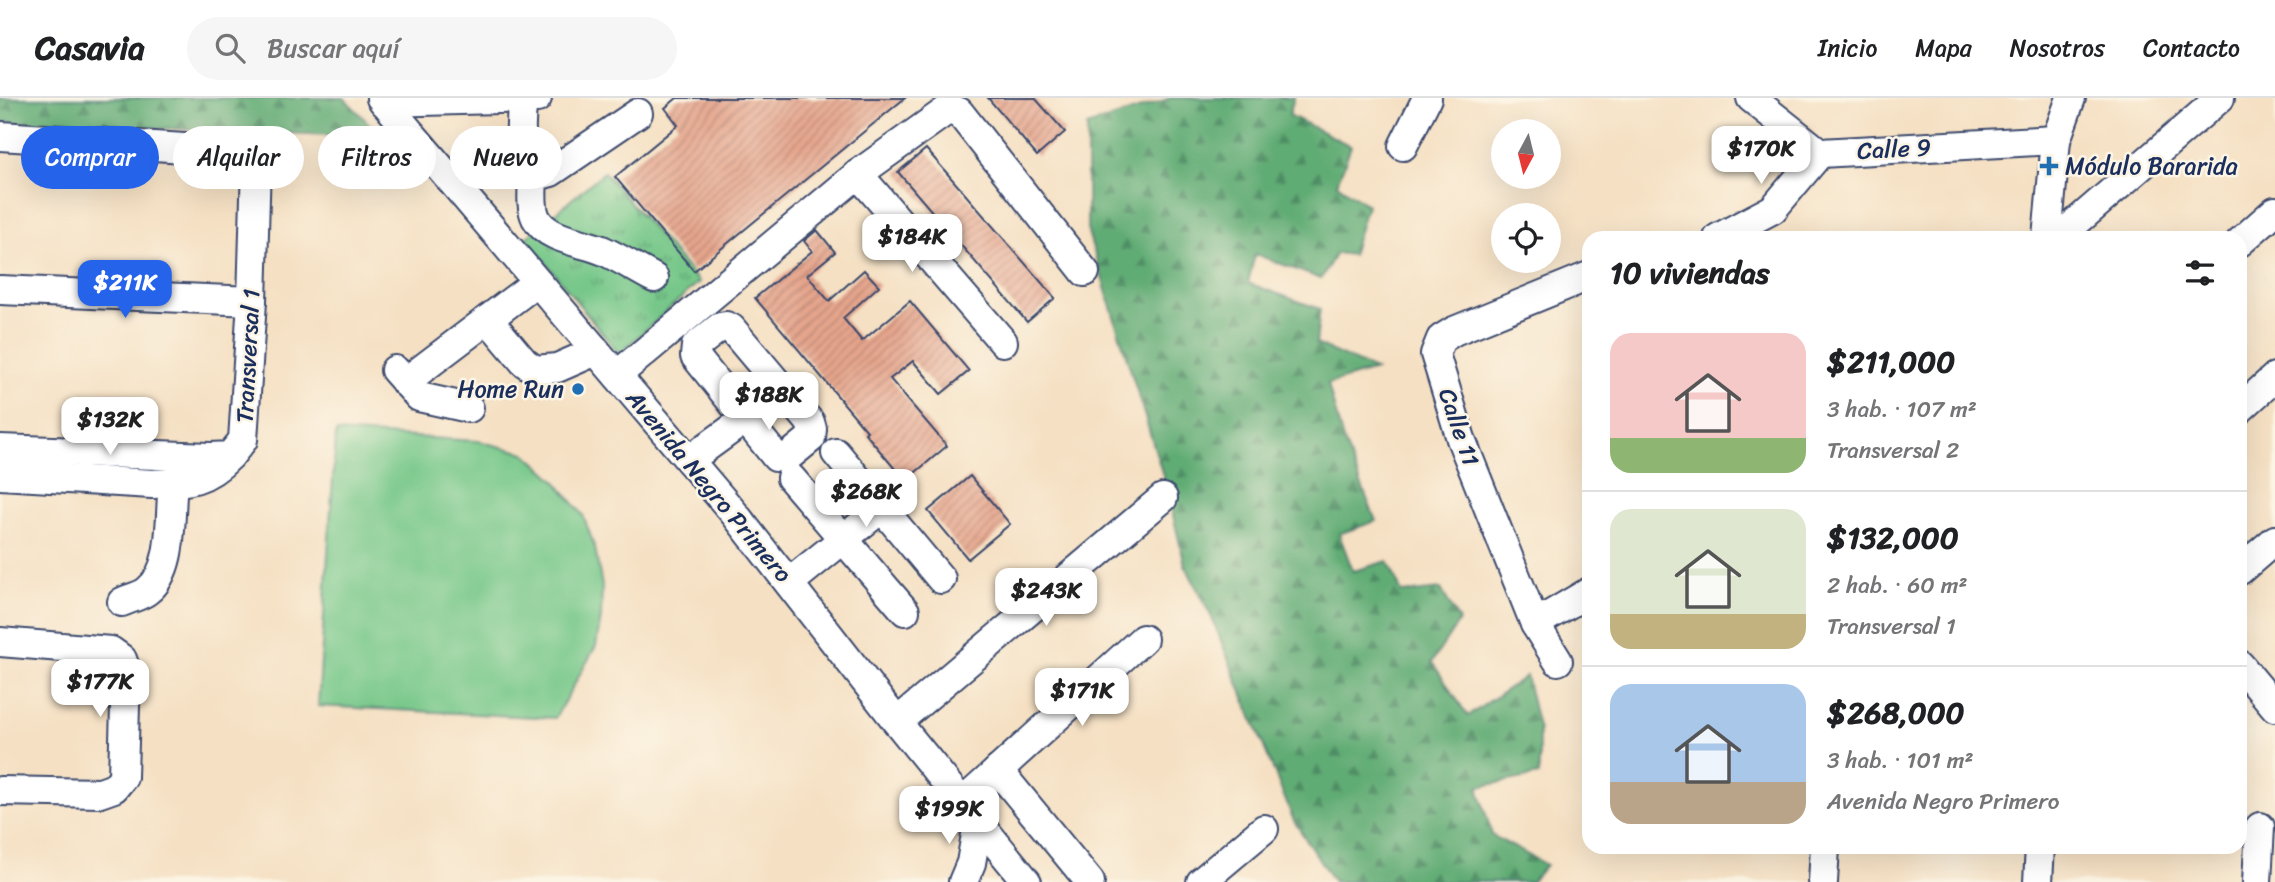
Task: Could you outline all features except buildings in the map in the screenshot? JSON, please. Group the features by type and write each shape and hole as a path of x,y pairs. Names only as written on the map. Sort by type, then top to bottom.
{"street":[{"path":"1403,146 1427,98"},
{"path":"1731,231 1773,209 1820,153 1751,98"},
{"path":"2048,231 2056,139 2071,98"},
{"path":"2066,231 2220,98"},
{"path":"382,100 530,99 520,126"},
{"name":"Avenida Negro Primero","path":"382,100 689,460 1027,882"},
{"path":"617,376 858,174 946,111 959,112 1085,272"},
{"path":"562,165 638,113"},
{"name":"Transversal 1","path":"0,136 246,152 256,163 252,301 243,440 230,456 0,449"},
{"name":"Calle 9","path":"1820,153 2056,139"},
{"path":"858,174 1003,342"},
{"path":"533,189 534,212 544,227 559,236 605,251 654,278"},
{"path":"2247,237 2275,211"},
{"path":"469,408 419,397 400,376 488,319 537,282"},
{"name":"Calle 11","path":"1558,661 1535,624 1461,439 1435,354 1441,339 1454,331 1582,286"},
{"path":"0,289 252,301"},
{"path":"488,319 524,362 535,370 557,368 596,351"},
{"path":"720,327 731,328 810,422 811,438 789,456 776,457 746,419 695,356 696,346 720,327"},
{"path":"2247,403 2275,377"},
{"path":"689,460 783,391"},
{"path":"836,453 941,579"},
{"path":"0,475 173,483 196,481 217,470 230,456"},
{"path":"791,478 905,611"},
{"path":"122,602 147,592 162,574 169,539 173,483"},
{"path":"897,722 1163,498"},
{"path":"789,583 883,507"},
{"path":"2247,564 2275,540"},
{"path":"1535,624 1582,596"},
{"path":"962,882 971,863 971,813 999,770 1143,639"},
{"path":"0,642 111,651 122,659 126,670 123,777 114,788 100,793 0,792"},
{"path":"2247,673 2275,706"},
{"path":"999,770 1090,882"},
{"path":"2258,827 2258,882"},
{"path":"1201,882 1264,829"},
{"path":"1823,882 1825,854"},
{"path":"2038,882 2040,854"}],"green space":[{"path":"0,98 344,98 371,126 318,126 318,134 304,134 304,126 173,126 173,129 159,128 159,126 0,122"},
{"path":"1171,98 1294,98 1289,115 1351,146 1337,184 1367,205 1352,255 1336,253 1321,279 1255,254 1248,283 1320,309 1316,344 1375,370 1328,384 1342,437 1376,521 1339,534 1353,571 1388,561 1402,593 1441,589 1459,621 1432,662 1468,716 1526,676 1539,731 1539,775 1478,787 1492,835 1546,865 1531,882 1334,882 1294,821 1211,616 1185,565 1165,482 1087,229 1087,126"},
{"path":"604,172 699,282 619,354 526,238"},
{"path":"336,432 478,441 525,453 554,479 583,515 595,548 602,586 601,618 596,646 555,718 318,706"}],"place":[{"name":"Módulo Bararida","path":"2049,166"},
{"name":"Home Run","path":"578,389"}]}
